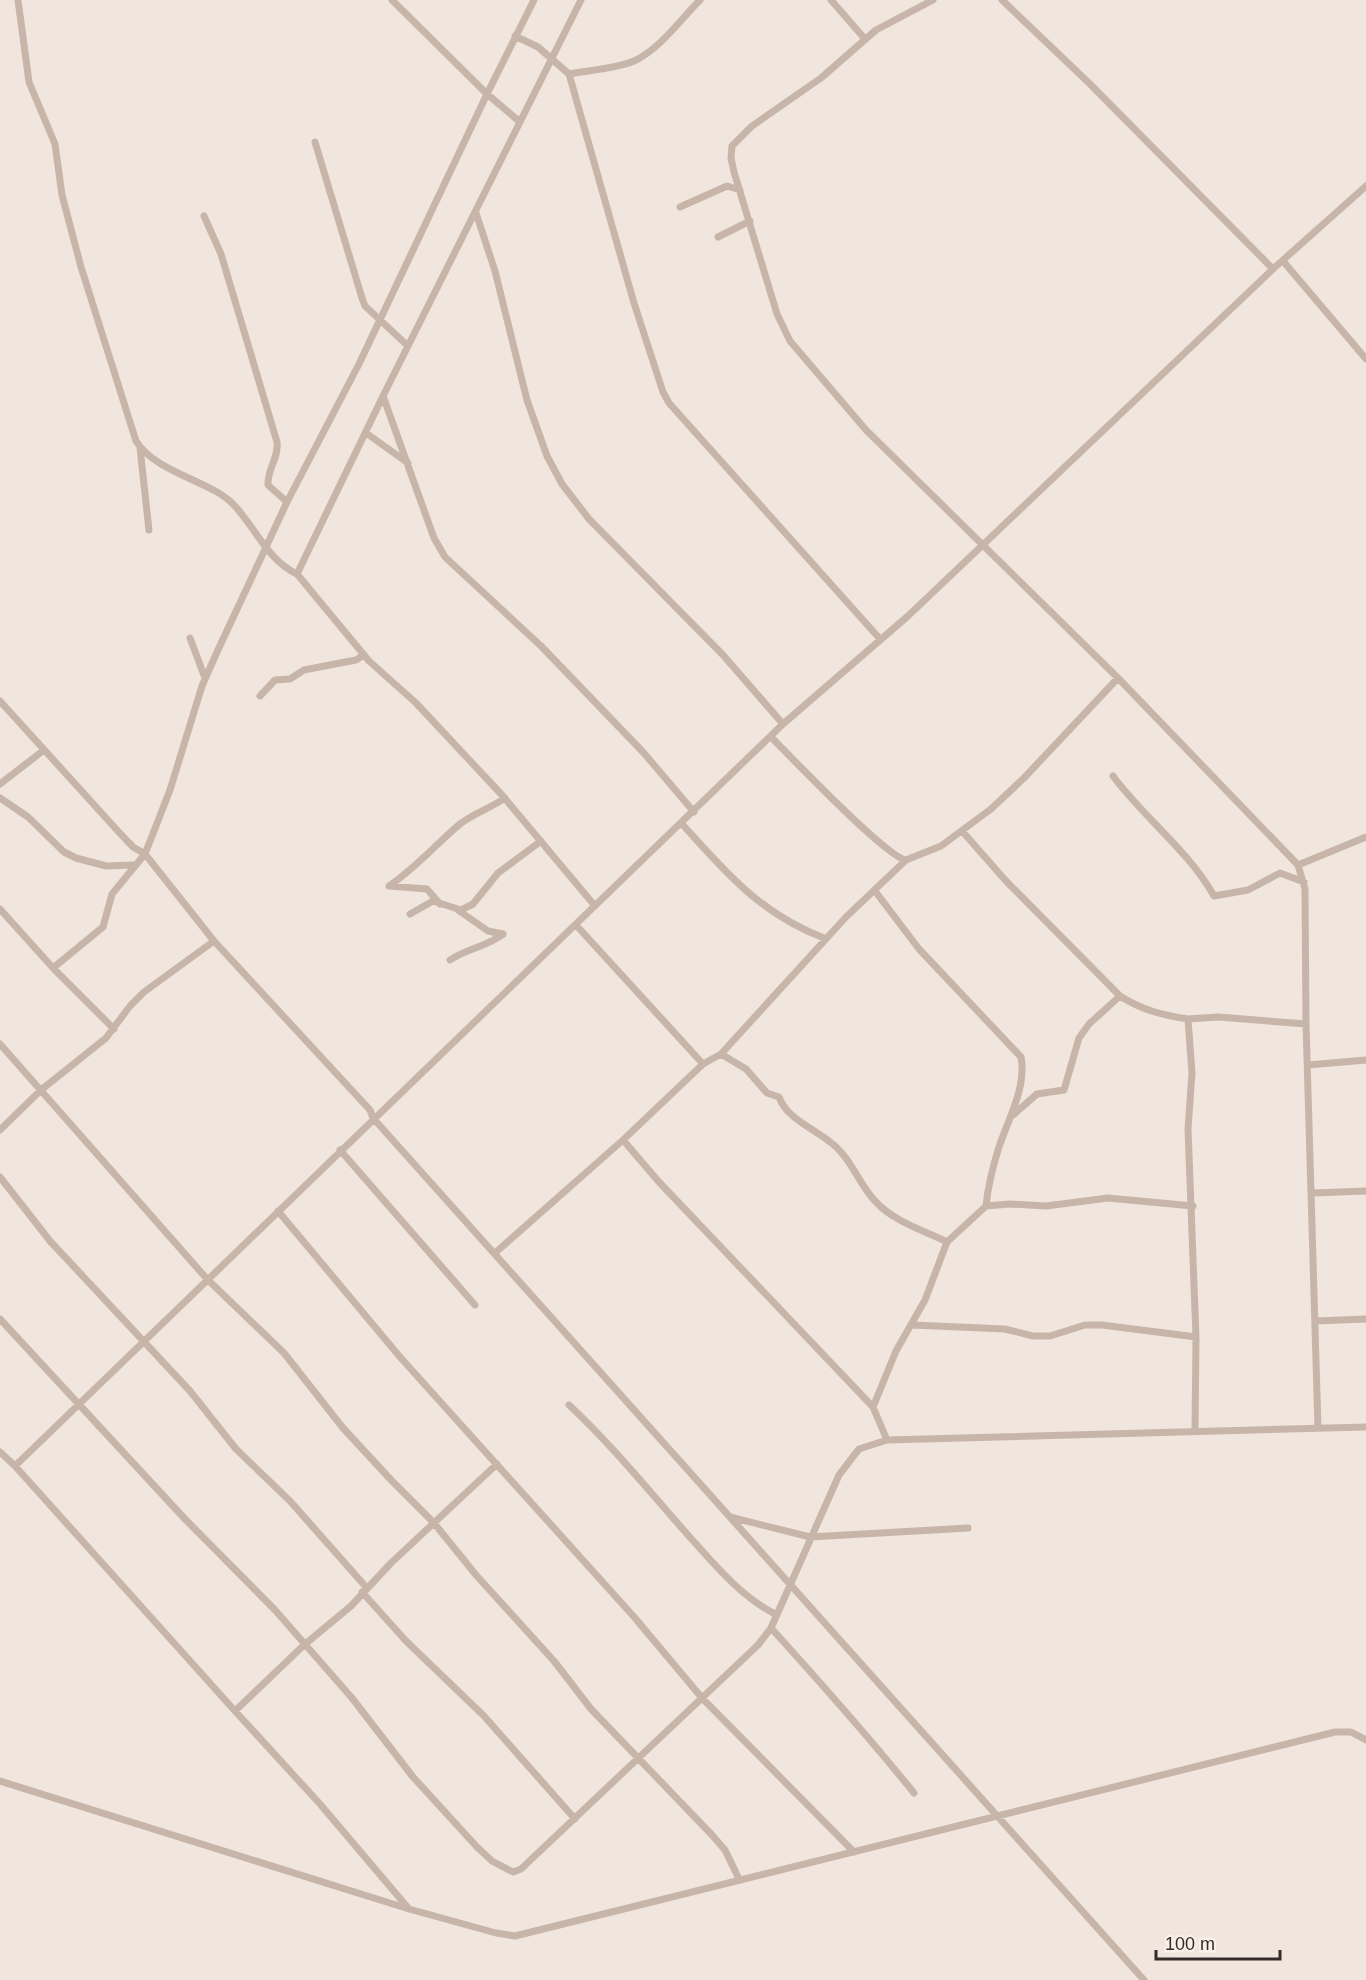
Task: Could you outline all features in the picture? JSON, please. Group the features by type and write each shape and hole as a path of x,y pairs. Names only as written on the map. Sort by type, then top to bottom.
{"street":[{"path":"18,0 29,82 55,144 62,195 81,267 112,368 140,448 149,530"},
{"path":"392,0 487,94 520,122"},
{"path":"53,968 80,949 103,927 112,894 133,865 145,854 170,790 205,678 287,502 359,364 534,0"},
{"path":"297,574 383,396 581,0"},
{"path":"569,74 623,64 639,58 654,47 700,0"},
{"path":"831,0 865,39"},
{"path":"933,0 876,30 821,78 752,126 735,142 731,158 777,314 790,341 866,430 1118,678 1298,865 1304,882 1305,1024 1313,1193 1318,1428"},
{"path":"1002,0 1090,84 1273,269"},
{"path":"515,36 553,58 569,74 631,292 663,392 673,407 880,639"},
{"path":"315,142 334,197 365,306 381,318 408,346"},
{"path":"680,207 727,186 740,190"},
{"path":"15,1466 783,724 880,639 1273,269 1366,186"},
{"path":"476,213 495,271 527,400 547,456 562,484 589,519 723,655 783,724"},
{"path":"204,216 221,254 277,442 278,453 268,473 268,485 287,502"},
{"path":"717,237 750,222"},
{"path":"1283,261 1366,359"},
{"path":"383,396 434,538 445,557 542,646 643,752 694,812"},
{"path":"366,433 409,464"},
{"path":"140,448 185,478 231,502 267,549 286,569 297,574 364,655 416,703 505,798 595,906"},
{"path":"190,638 205,678"},
{"path":"260,696 275,680 290,679 304,670 356,660 364,655"},
{"path":"495,1253 623,1140 703,1064 722,1054 824,938 875,891 902,862 941,846 991,809 1024,778 1118,678"},
{"path":"0,701 128,841 145,854 214,940 370,1110 373,1118 1144,1980"},
{"path":"771,737 902,862"},
{"path":"0,784 44,750"},
{"path":"1113,776 1134,804 1187,857 1214,896 1248,890 1280,873 1304,882"},
{"path":"0,798 28,817 64,852 76,858 106,866 133,865"},
{"path":"440,904 427,890 389,886 429,856 460,824 491,809 505,798"},
{"path":"682,824 757,902 799,929 824,938"},
{"path":"962,831 1006,880 1120,996 1149,1012 1188,1019 1218,1017 1305,1024"},
{"path":"1298,865 1366,837"},
{"path":"458,910 473,904 498,873 541,841"},
{"path":"875,891 919,949 1021,1057 1020,1077 1011,1116 992,1171 987,1206"},
{"path":"410,914 433,901 458,910 488,931 503,934 492,943 462,952 450,960"},
{"path":"0,909 53,968 114,1029"},
{"path":"576,925 703,1064"},
{"path":"0,1130 41,1090 106,1038 130,1006 144,992 214,940"},
{"path":"1011,1116 1037,1094 1064,1090 1079,1038 1089,1024 1120,996"},
{"path":"102,1018 106,1038"},
{"path":"1188,1019 1192,1073 1188,1129 1196,1337 1195,1430"},
{"path":"0,1044 207,1279 284,1353 344,1428 434,1523 476,1575 554,1661 586,1703 718,1842 739,1879"},
{"path":"722,1054 746,1069 766,1094 779,1097 782,1105 807,1128 830,1142 846,1157 876,1202 907,1224 947,1242"},
{"path":"1308,1065 1366,1060"},
{"path":"623,1140 659,1182 873,1407 887,1440"},
{"path":"340,1150 475,1305"},
{"path":"0,1177 50,1241 190,1391 236,1449 290,1501 406,1641 484,1716 575,1819"},
{"path":"1313,1193 1366,1191"},
{"path":"873,1407 896,1351 929,1292 947,1242 987,1206 1010,1204 1046,1206 1108,1198 1192,1206"},
{"path":"278,1211 400,1358 635,1618 702,1698 854,1852"},
{"path":"0,1319 81,1403 184,1518 275,1610 363,1711 413,1777 477,1846 505,1870 513,1872 521,1869 575,1819 758,1645 771,1628 839,1475 859,1449 887,1440 1366,1427"},
{"path":"1316,1321 1366,1319"},
{"path":"912,1325 1005,1329 1033,1336 1050,1336 1085,1325 1102,1325 1196,1337"},
{"path":"569,1405 594,1427 708,1557 753,1601 777,1615"},
{"path":"0,1452 304,1786 409,1909"},
{"path":"235,1711 304,1645 351,1606 364,1589 497,1464"},
{"path":"730,1517 810,1537 968,1528"},
{"path":"771,1628 876,1746 914,1793"},
{"path":"0,1781 409,1909 515,1936 576,1923 739,1879 1335,1732 1351,1732 1366,1740"}]}
